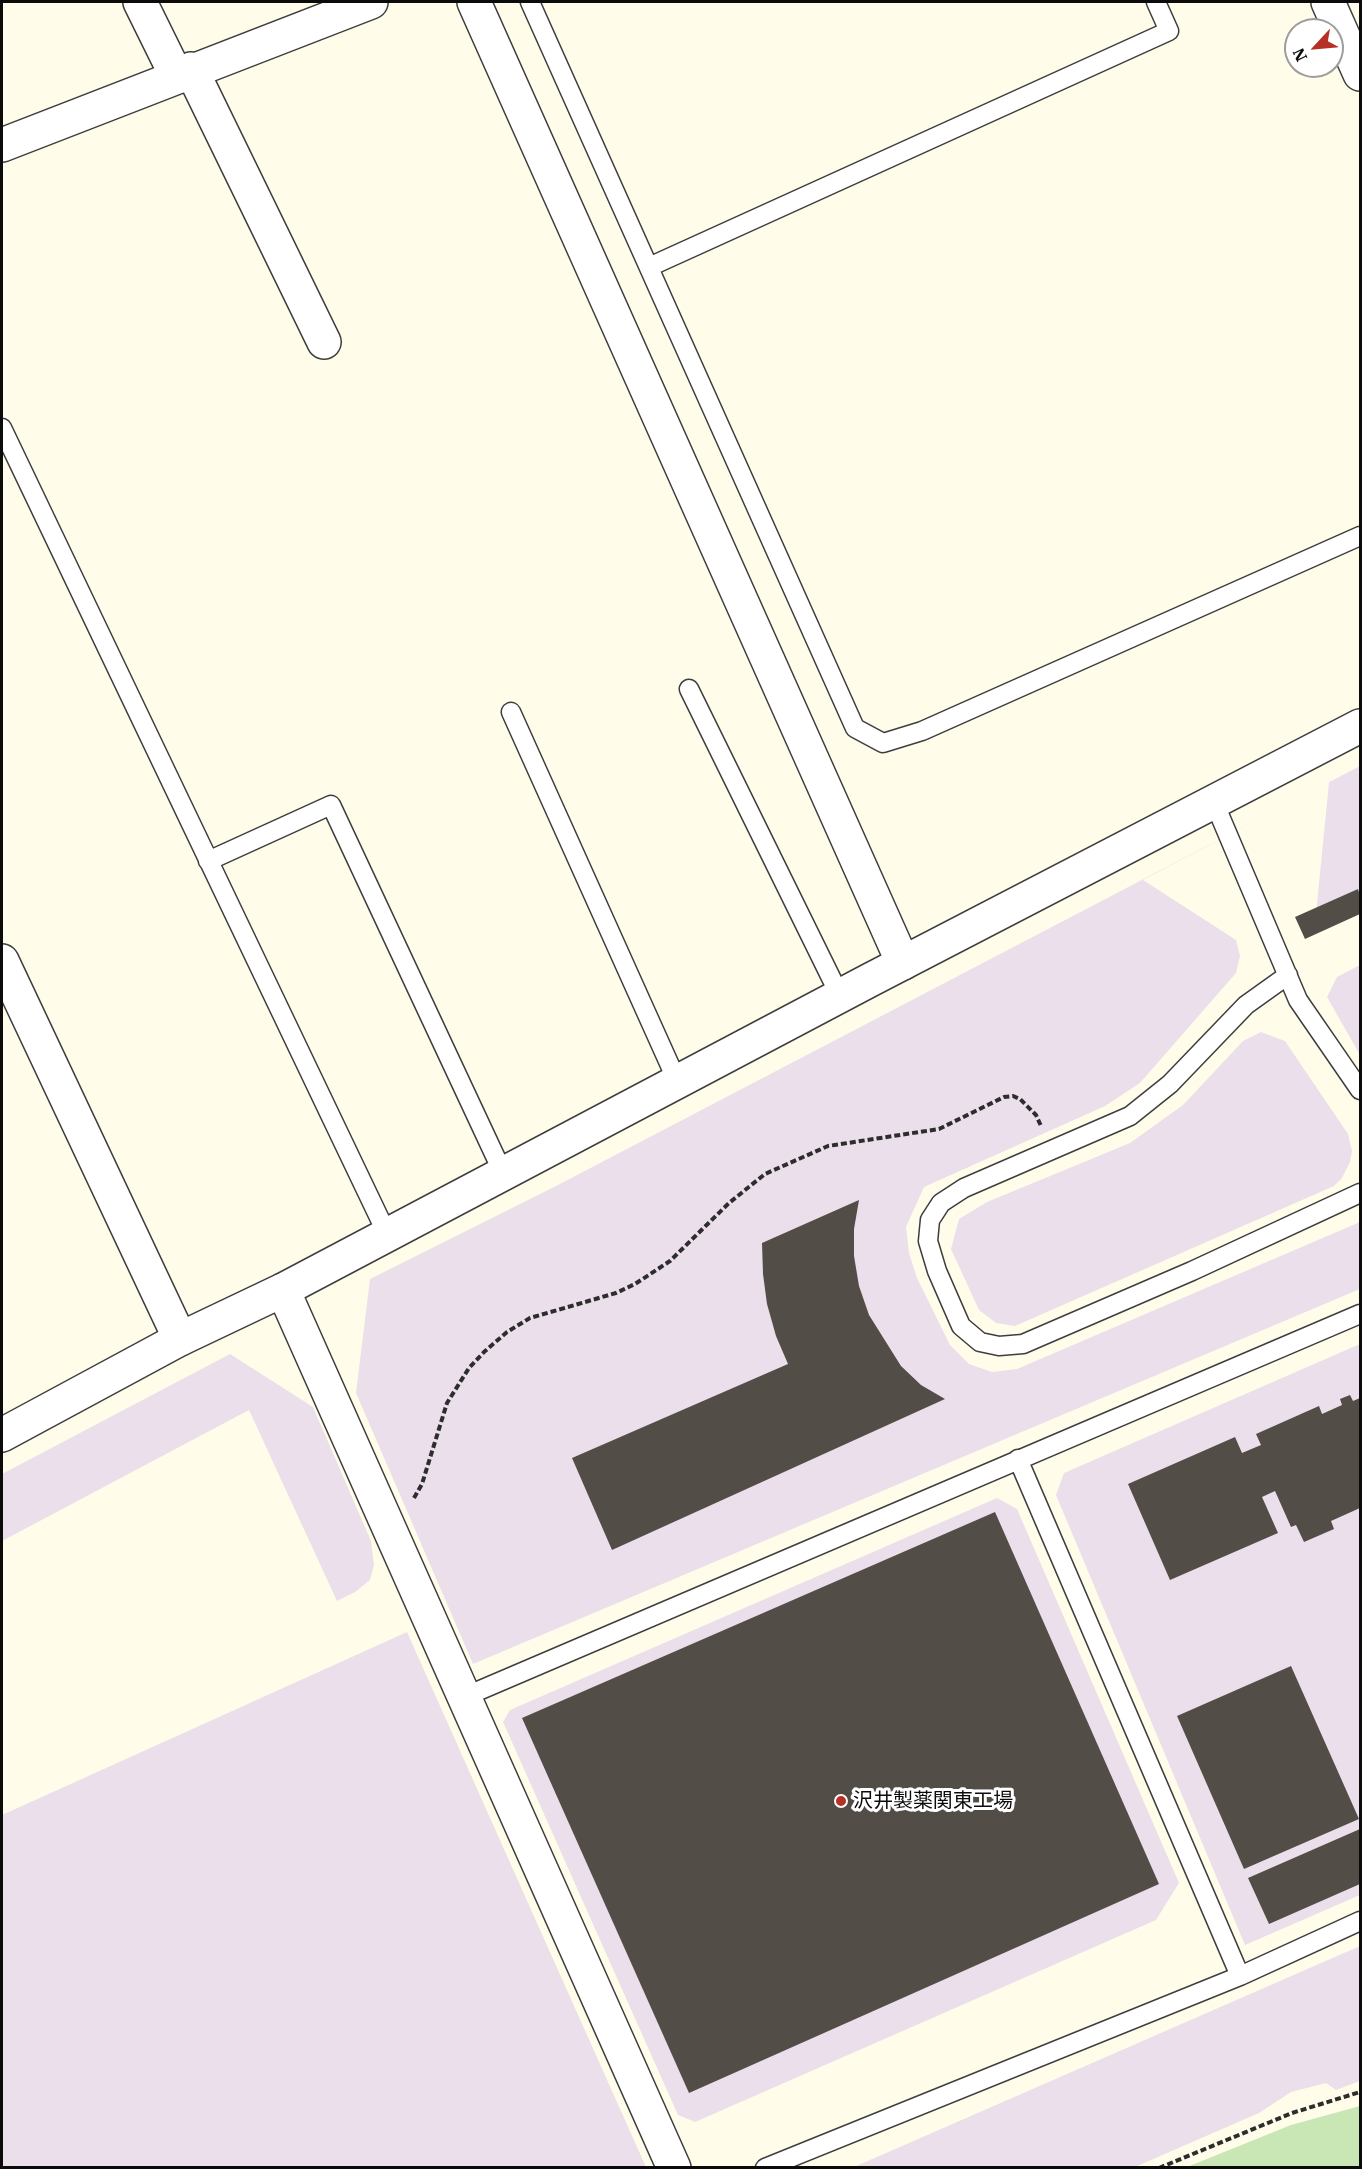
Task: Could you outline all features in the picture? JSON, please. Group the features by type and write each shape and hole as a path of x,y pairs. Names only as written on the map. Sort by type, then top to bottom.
{"street":[{"path":"140,2 183,72 324,342"},
{"path":"2,145 183,72 371,2"},
{"path":"474,2 903,963"},
{"path":"1328,2 1360,74"},
{"path":"4,1426 283,1290 677,1081 1360,726"},
{"path":"2,961 180,1339"},
{"path":"283,1290 387,1518 464,1697 675,2168"}],"lane":[{"path":"530,2 855,728 884,743 922,731 1360,536"},
{"path":"649,267 1169,31 1156,2"},
{"path":"2,428 387,1234"},
{"path":"689,689 840,996"},
{"path":"511,712 677,1081"},
{"path":"1214,801 1298,1000 1360,1090"},
{"path":"208,861 331,805 503,1173"},
{"path":"1288,975 1246,1005 1170,1084 1130,1116 964,1188 941,1203 930,1220 928,1242 937,1271 961,1326 980,1342 999,1346 1023,1344 1192,1271 1360,1193"},
{"path":"464,1697 1018,1458 1360,1314"},
{"path":"1018,1458 1240,1976"},
{"path":"765,2168 1240,1976 1360,1921"}],"path":[{"path":"387,1518 414,1497 422,1484 447,1404 469,1368 484,1352 512,1328 530,1318 616,1293 670,1262 729,1203 765,1174 828,1146 939,1129 994,1100 1013,1096 1027,1105 1036,1115 1054,1150"},
{"path":"1159,2168 1292,2113 1360,2092"}],"shaded area":[{"path":"1360,766 1360,903 1315,924 1329,782"},
{"path":"1286,805 1143,880 1236,940 1240,956 1236,973 1140,1083 1105,1106 924,1187 906,1227 909,1253 917,1278 950,1345 969,1364 992,1372 1017,1369 1360,1222 1360,1289 473,1664 356,1393 370,1279 556,1186"},
{"path":"1360,965 1360,1055 1327,997 1337,977"},
{"path":"1261,1032 1285,1041 1348,1134 1352,1151 1350,1162 1342,1178 1334,1186 1015,1326 996,1323 979,1310 951,1249 959,1219 987,1202 1130,1143 1183,1105 1243,1041"},
{"path":"1360,1344 1360,1895 1245,1945 1056,1495 1064,1473"},
{"path":"230,1354 313,1407 371,1541 374,1565 370,1580 355,1592 337,1601 249,1410 2,1541 2,1474"},
{"name":"沢井製薬関東工場","path":"997,1498 1017,1509 1179,1883 1156,1920 695,2122 678,2115 503,1722 510,1710"},
{"path":"407,1632 646,2167 2,2167 2,1815"},
{"path":"1360,1946 1360,2081 1336,2090 1326,2083 1291,2092 1259,2113 1135,2167 854,2167"}],"green space":[{"path":"1360,2106 1360,2167 1187,2167 1291,2125"}],"building":[{"path":"1358,889 1360,914 1305,939 1295,917"},
{"path":"859,1200 854,1229 854,1256 859,1286 869,1315 901,1366 921,1385 945,1399 612,1550 572,1458 788,1364 776,1336 767,1304 762,1243"},
{"path":"1350,1395 1353,1401 1360,1398 1360,1508 1331,1521 1334,1529 1304,1542 1296,1525 1291,1527 1275,1491 1262,1497 1278,1533 1170,1580 1128,1484 1235,1437 1242,1453 1261,1445 1256,1434 1319,1406 1322,1414 1342,1405 1340,1399"},
{"name":"沢井製薬関東工場","path":"995,1512 1159,1884 689,2093 522,1718"},
{"path":"1291,1666 1359,1819 1244,1869 1177,1716"},
{"path":"1360,1829 1360,1884 1269,1924 1248,1878"}],"place":[{"name":"沢井製薬関東工場","path":"841,1801"}]}
